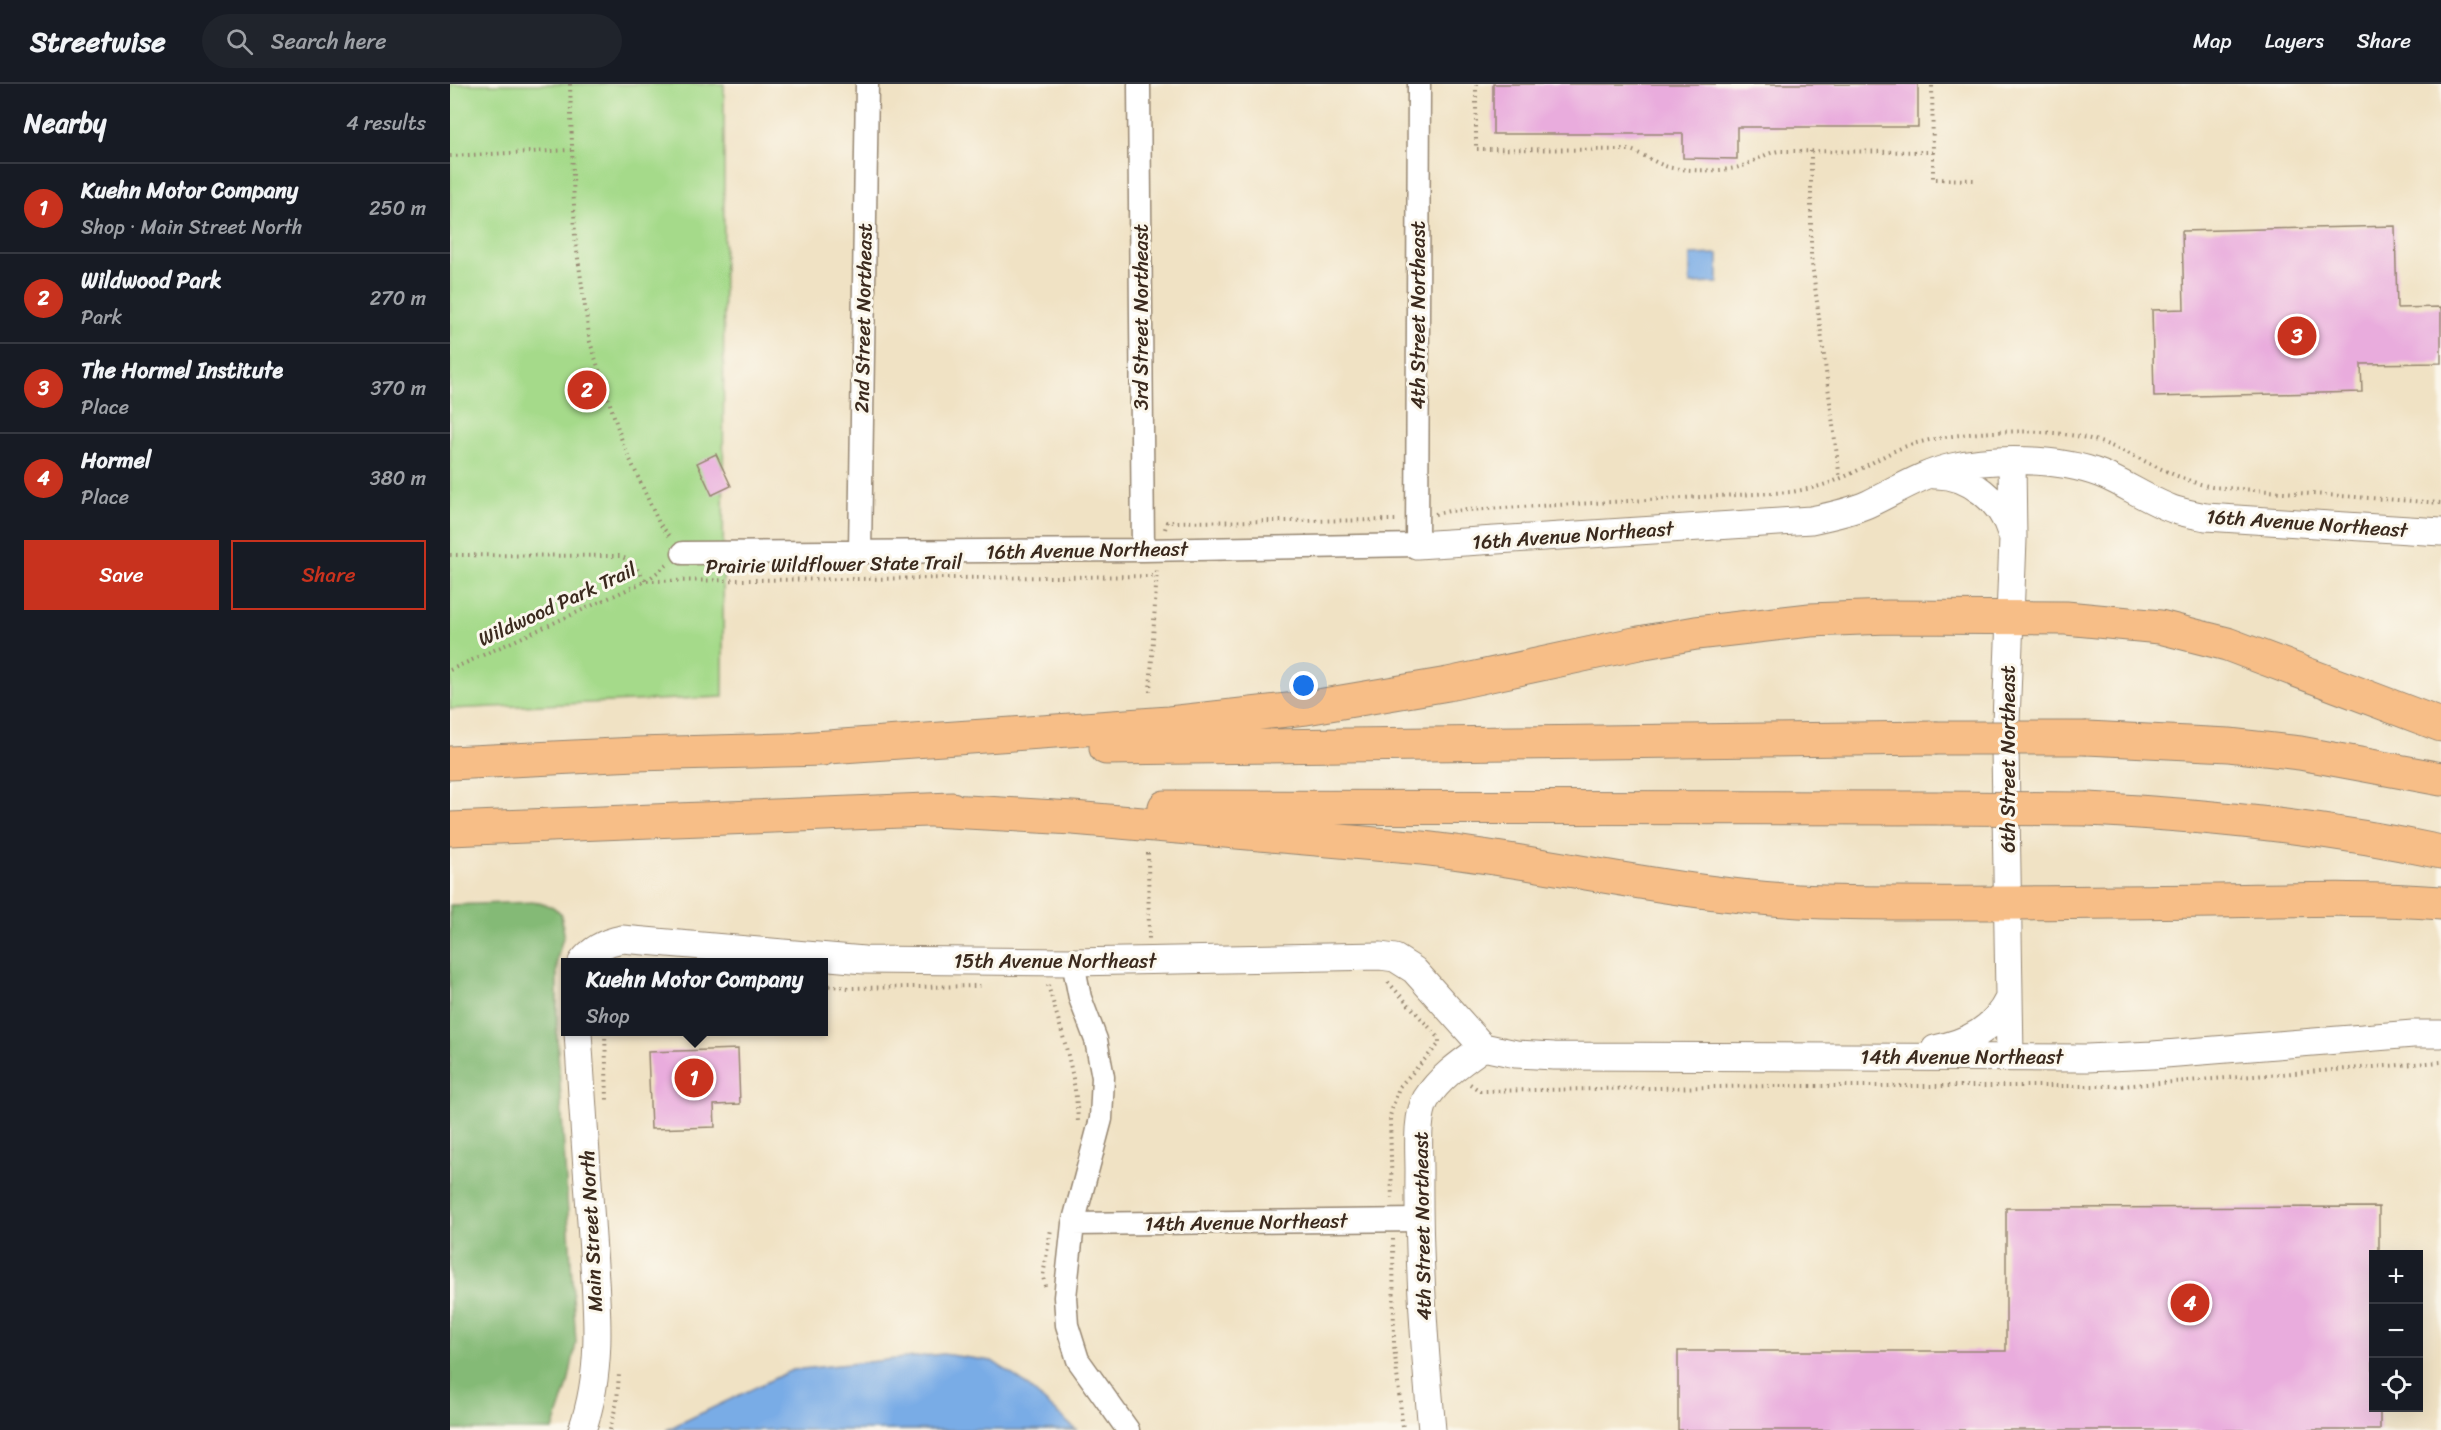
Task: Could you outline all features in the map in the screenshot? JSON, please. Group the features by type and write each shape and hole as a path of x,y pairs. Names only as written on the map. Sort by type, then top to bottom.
{"highway":[{"path":"800,749 1169,723 1306,708 1448,684 1639,643 1754,625 1888,617 2011,617 2120,622 2188,633 2227,644 2441,726"},
{"path":"450,763 800,749 1266,747 2087,738 2229,745 2300,753 2441,779"},
{"path":"450,829 931,810 1216,806 2088,809 2198,815 2289,825 2441,852"},
{"path":"931,810 1073,818 1422,848 1482,855 1671,888 1774,899 2008,903 2298,900 2441,903"}],"street":[{"name":"2nd Street Northeast","path":"860,552 867,84"},
{"name":"3rd Street Northeast","path":"1139,84 1143,550"},
{"name":"4th Street Northeast","path":"1417,545 1419,84"},
{"name":"16th Avenue Northeast","path":"682,553 1143,550 1417,545 1811,520 1866,505 1928,475 1951,467 2012,462 2084,468 2117,481 2176,510 2206,518 2441,532"},
{"name":"6th Street Northeast","path":"2010,1057 2005,716 2011,617 2012,462"},
{"path":"1928,475 1955,478 1983,493 2002,512 2013,539"},
{"name":"15th Avenue Northeast","path":"588,957 608,942 639,939 864,960 1072,962 1380,956 1395,958 1414,970 1483,1047"},
{"path":"1072,962 1080,998 1096,1040 1103,1077 1101,1119 1073,1224 1065,1297 1067,1325 1078,1360 1128,1430"},
{"path":"1897,1056 1967,1040 1984,1031 2000,1015 2009,998"},
{"name":"14th Avenue Northeast","path":"1483,1047 1516,1054 1554,1056 2087,1058 2413,1034 2441,1034"},
{"name":"Main Street North","path":"578,1036 596,1313 596,1361 591,1395 582,1430"},
{"name":"4th Street Northeast","path":"1432,1430 1423,1321 1406,1220 1425,1101 1447,1073 1483,1047"},
{"name":"14th Avenue Northeast","path":"1073,1224 1406,1220"}],"path":[{"path":"570,84 575,237 590,342 623,444 659,523 682,553"},
{"path":"1476,84 1476,149 1630,150 1667,166 1725,169 1737,168 1767,153 1932,152"},
{"path":"1932,84 1933,179 1974,180"},
{"path":"450,156 571,150"},
{"path":"1811,151 1811,256 1840,479"},
{"name":"Wildwood Park Trail","path":"450,670 646,581 682,553"},
{"path":"450,555 620,556 632,562 646,581"},
{"name":"Prairie Wildflower State Trail","path":"646,581 1157,576 1150,692"},
{"path":"1148,853 1150,960"},
{"path":"1384,977 1439,1038 1439,1044 1400,1087 1389,1116 1406,1220 1394,1346 1403,1430"},
{"path":"1040,985 1048,985"},
{"path":"828,986 849,988 988,986"},
{"path":"1474,1087 1480,1091 1773,1086 2099,1087 2441,1062"}],"green space":[{"path":"450,84 724,84 723,697 450,709"},
{"path":"536,902 553,907 561,914 564,934 557,959 557,1036 576,1343 568,1384 553,1430 450,1430 450,905"}],"water":[{"path":"1718,254 1718,283 1690,284 1690,255"},
{"path":"943,1354 992,1361 1023,1382 1076,1430 666,1430 792,1370"}],"building":[{"path":"1493,84 1918,84 1918,127 1737,127 1737,159 1683,158 1683,134 1493,134"},
{"path":"2395,226 2397,308 2441,307 2441,363 2361,364 2362,392 2154,397 2152,310 2184,309 2182,231"},
{"path":"716,454 731,486 712,495 697,463"},
{"path":"738,1049 740,1104 714,1105 715,1127 651,1129 648,1052"},
{"path":"2379,1207 2379,1250 2369,1250 2369,1412 2380,1412 2380,1430 1678,1430 1678,1351 2006,1351 2006,1208"}],"place":[{"name":"The Hormel Institute","path":"2297,336"},
{"name":"Wildwood Park","path":"587,390"},
{"name":"Kuehn Motor Company","path":"694,1078"},
{"name":"Hormel","path":"2190,1303"}]}
